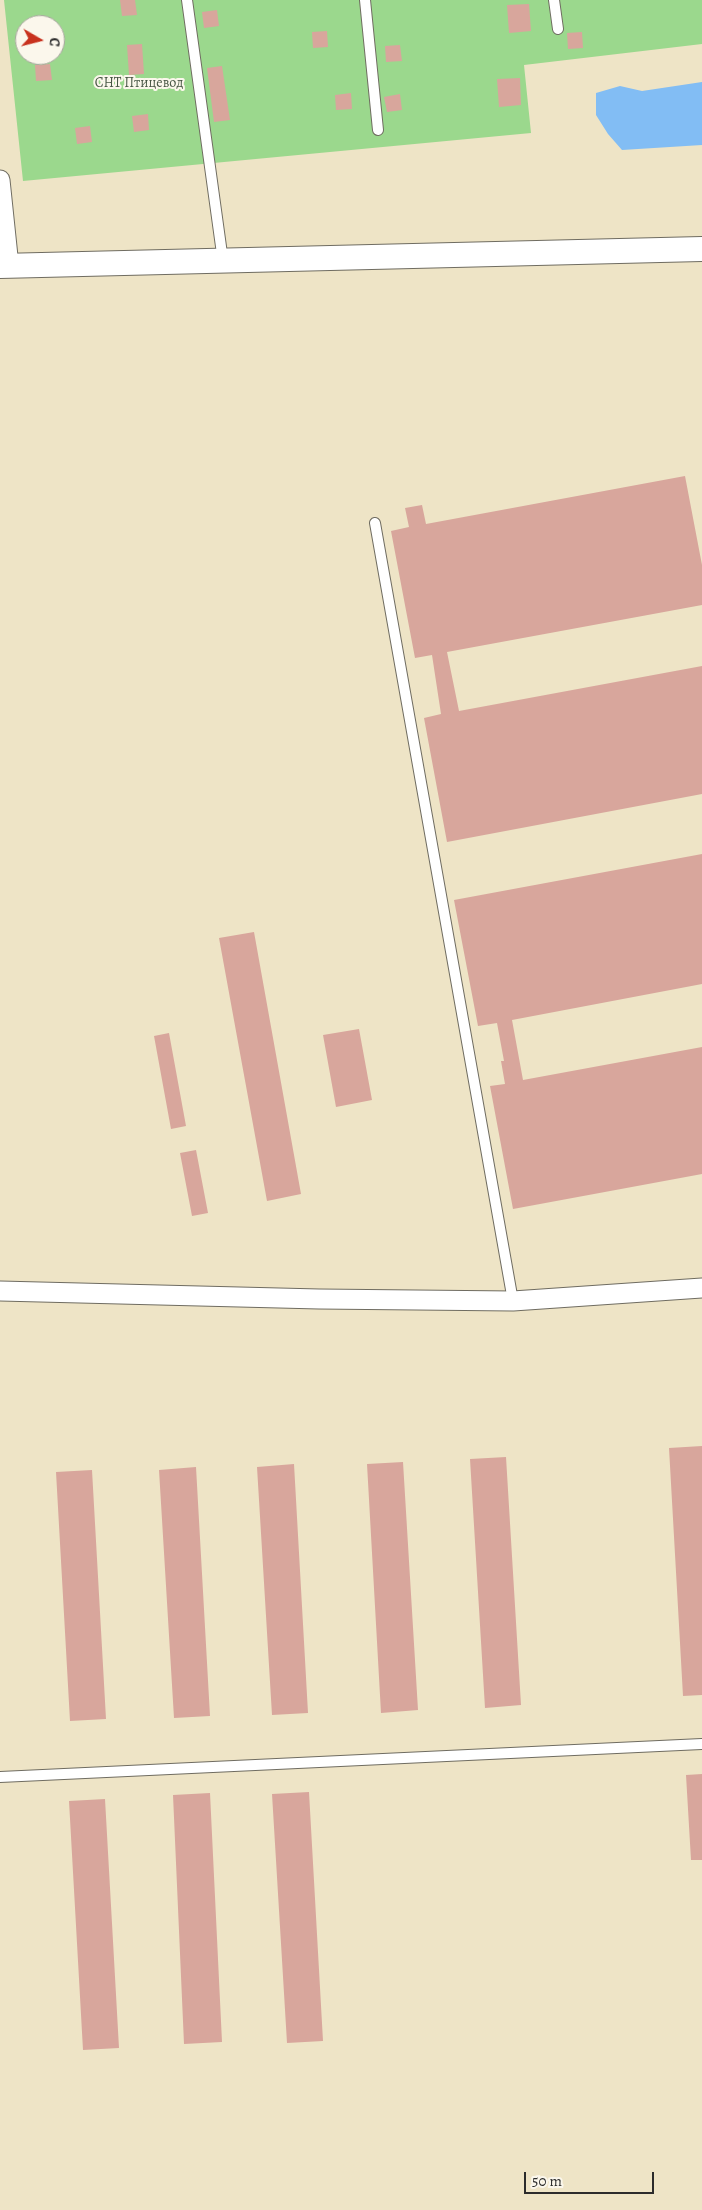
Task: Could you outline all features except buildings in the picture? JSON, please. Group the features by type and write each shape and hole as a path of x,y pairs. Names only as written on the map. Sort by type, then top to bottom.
{"street":[{"path":"0,180 4,266 702,249"},
{"path":"0,1291 319,1299 513,1300 702,1288"}],"lane":[{"path":"187,0 223,261"},
{"path":"365,0 378,130"},
{"path":"554,0 558,29"},
{"path":"375,523 513,1300"},
{"path":"0,1777 702,1744"}],"green space":[{"name":"СНТ Птицевод","path":"4,0 702,0 702,44 524,65 531,133 23,181"}],"water":[{"path":"702,82 702,145 622,150 608,134 596,115 596,93 620,86 642,91"}]}
